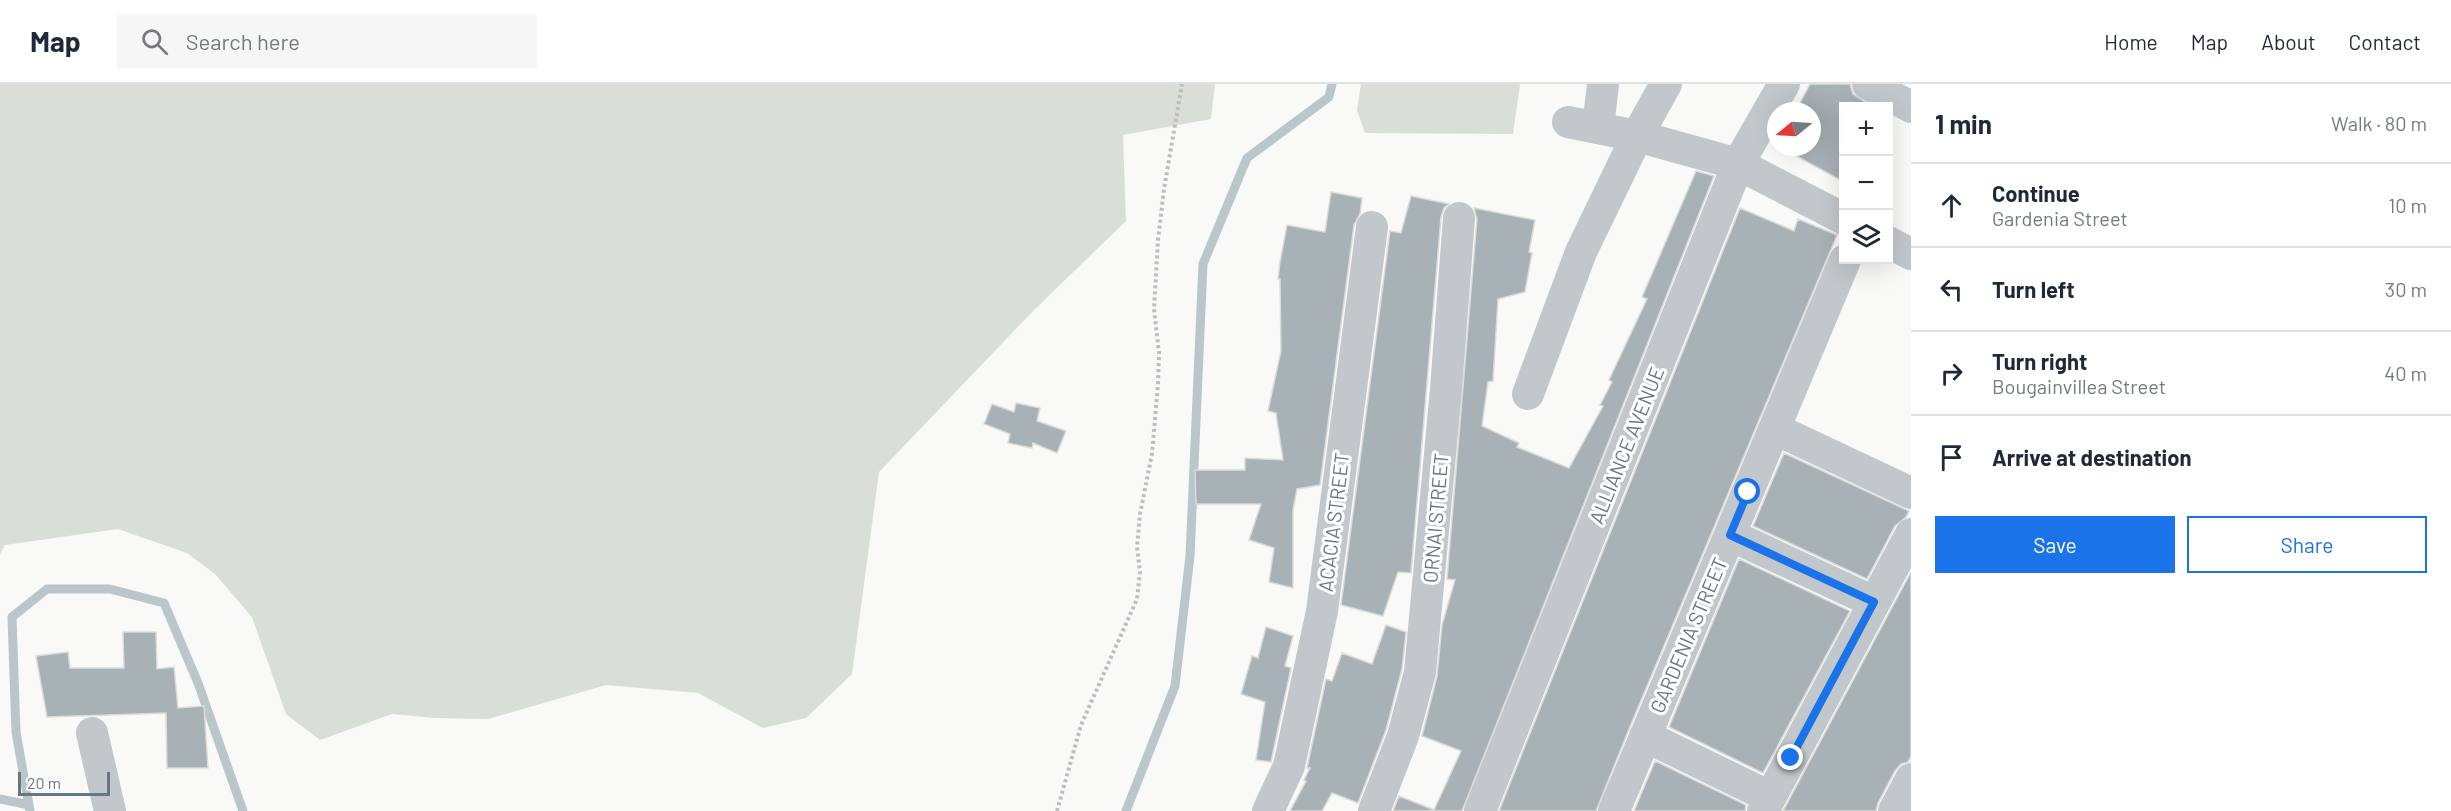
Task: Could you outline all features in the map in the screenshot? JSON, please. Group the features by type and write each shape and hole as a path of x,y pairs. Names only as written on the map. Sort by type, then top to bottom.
{"street":[{"path":"1598,128 1603,84"},
{"path":"1528,394 1581,252 1637,136 1666,84"},
{"name":"ALLIANCE AVENUE","path":"1480,811 1738,164 1784,84"},
{"path":"1868,84 1909,101"},
{"path":"1568,122 1637,136 1738,164 1839,216"},
{"name":"ORNAI STREET","path":"1374,811 1403,736 1420,672 1460,218"},
{"name":"ACACIA STREET","path":"1268,811 1289,766 1322,611 1372,227"},
{"path":"1893,245 1911,254"},
{"name":"GARDENIA STREET","path":"1614,811 1843,264"},
{"path":"1775,429 1911,493"},
{"path":"1645,736 1767,804 1911,534"},
{"path":"1730,535 1874,602"},
{"path":"92,733 110,811"},
{"path":"1894,811 1911,779"}],"path":[{"path":"1057,811 1081,725 1119,635 1137,599 1140,572 1137,547 1140,514 1152,454 1157,395 1159,353 1154,309 1158,240 1164,189 1182,84"}],"shaded area":[{"path":"0,84 1215,84 1211,119 1123,135 1126,221 1034,310 879,472 852,674 806,718 763,728 698,693 606,685 488,719 392,714 320,740 286,714 252,617 215,574 187,553 118,529 5,545 0,554"},
{"path":"1361,84 1520,84 1513,134 1365,133 1357,110"}],"building":[{"path":"1810,84 1850,84 1853,94 1866,102 1839,102 1839,179 1796,156 1821,156 1821,102 1801,102"},
{"path":"1696,171 1714,176 1462,811 1393,811 1399,796 1434,810 1461,751 1422,736 1437,676 1442,625 1455,580 1447,579 1477,219 1474,208 1535,220 1525,292 1498,299 1493,381 1488,382 1482,426 1519,443 1517,447 1569,468 1603,406 1600,405 1612,382 1609,380 1647,299 1642,297"},
{"path":"1331,192 1362,198 1360,214 1354,225 1320,485 1297,489 1293,510 1293,588 1269,582 1274,548 1249,540 1261,504 1196,504 1195,470 1245,470 1245,458 1283,460 1276,413 1268,411 1281,351 1280,279 1278,279 1280,262 1287,225 1325,232"},
{"path":"1411,196 1449,204 1444,208 1441,217 1411,573 1398,572 1383,616 1341,605 1390,231 1401,233"},
{"path":"1740,208 1794,231 1798,219 1837,235 1596,811 1499,811"},
{"path":"1016,403 1040,408 1037,421 1066,431 1057,453 1033,443 1032,448 1008,443 1010,434 984,424 992,404 1014,412"},
{"path":"1784,453 1909,511 1906,517 1895,526 1867,579 1753,526"},
{"path":"1739,559 1850,611 1763,773 1669,727"},
{"path":"1911,572 1911,757 1895,771 1876,811 1783,811"},
{"path":"1386,625 1406,632 1402,669 1386,730 1358,803 1332,793 1322,811 1290,811 1306,781 1304,780 1310,768 1307,768 1326,679 1332,681 1342,653 1372,664"},
{"path":"1266,627 1293,636 1285,666 1291,668 1271,762 1256,760 1265,702 1241,694 1252,656 1258,658"},
{"path":"123,632 156,632 157,669 174,667 178,708 204,706 208,768 167,768 166,713 47,717 36,656 68,652 70,668 124,668"},
{"path":"1655,761 1746,805 1745,811 1634,811"}],"waterway":[{"path":"1126,811 1175,686 1190,556 1203,264 1247,158 1329,97 1332,84"},
{"path":"30,811 16,732 12,617 47,589 110,589 164,603 198,683 243,811"},
{"path":"0,799 29,805"}],"route":[{"path":"1748,492 1730,535 1874,602 1791,758"}]}
